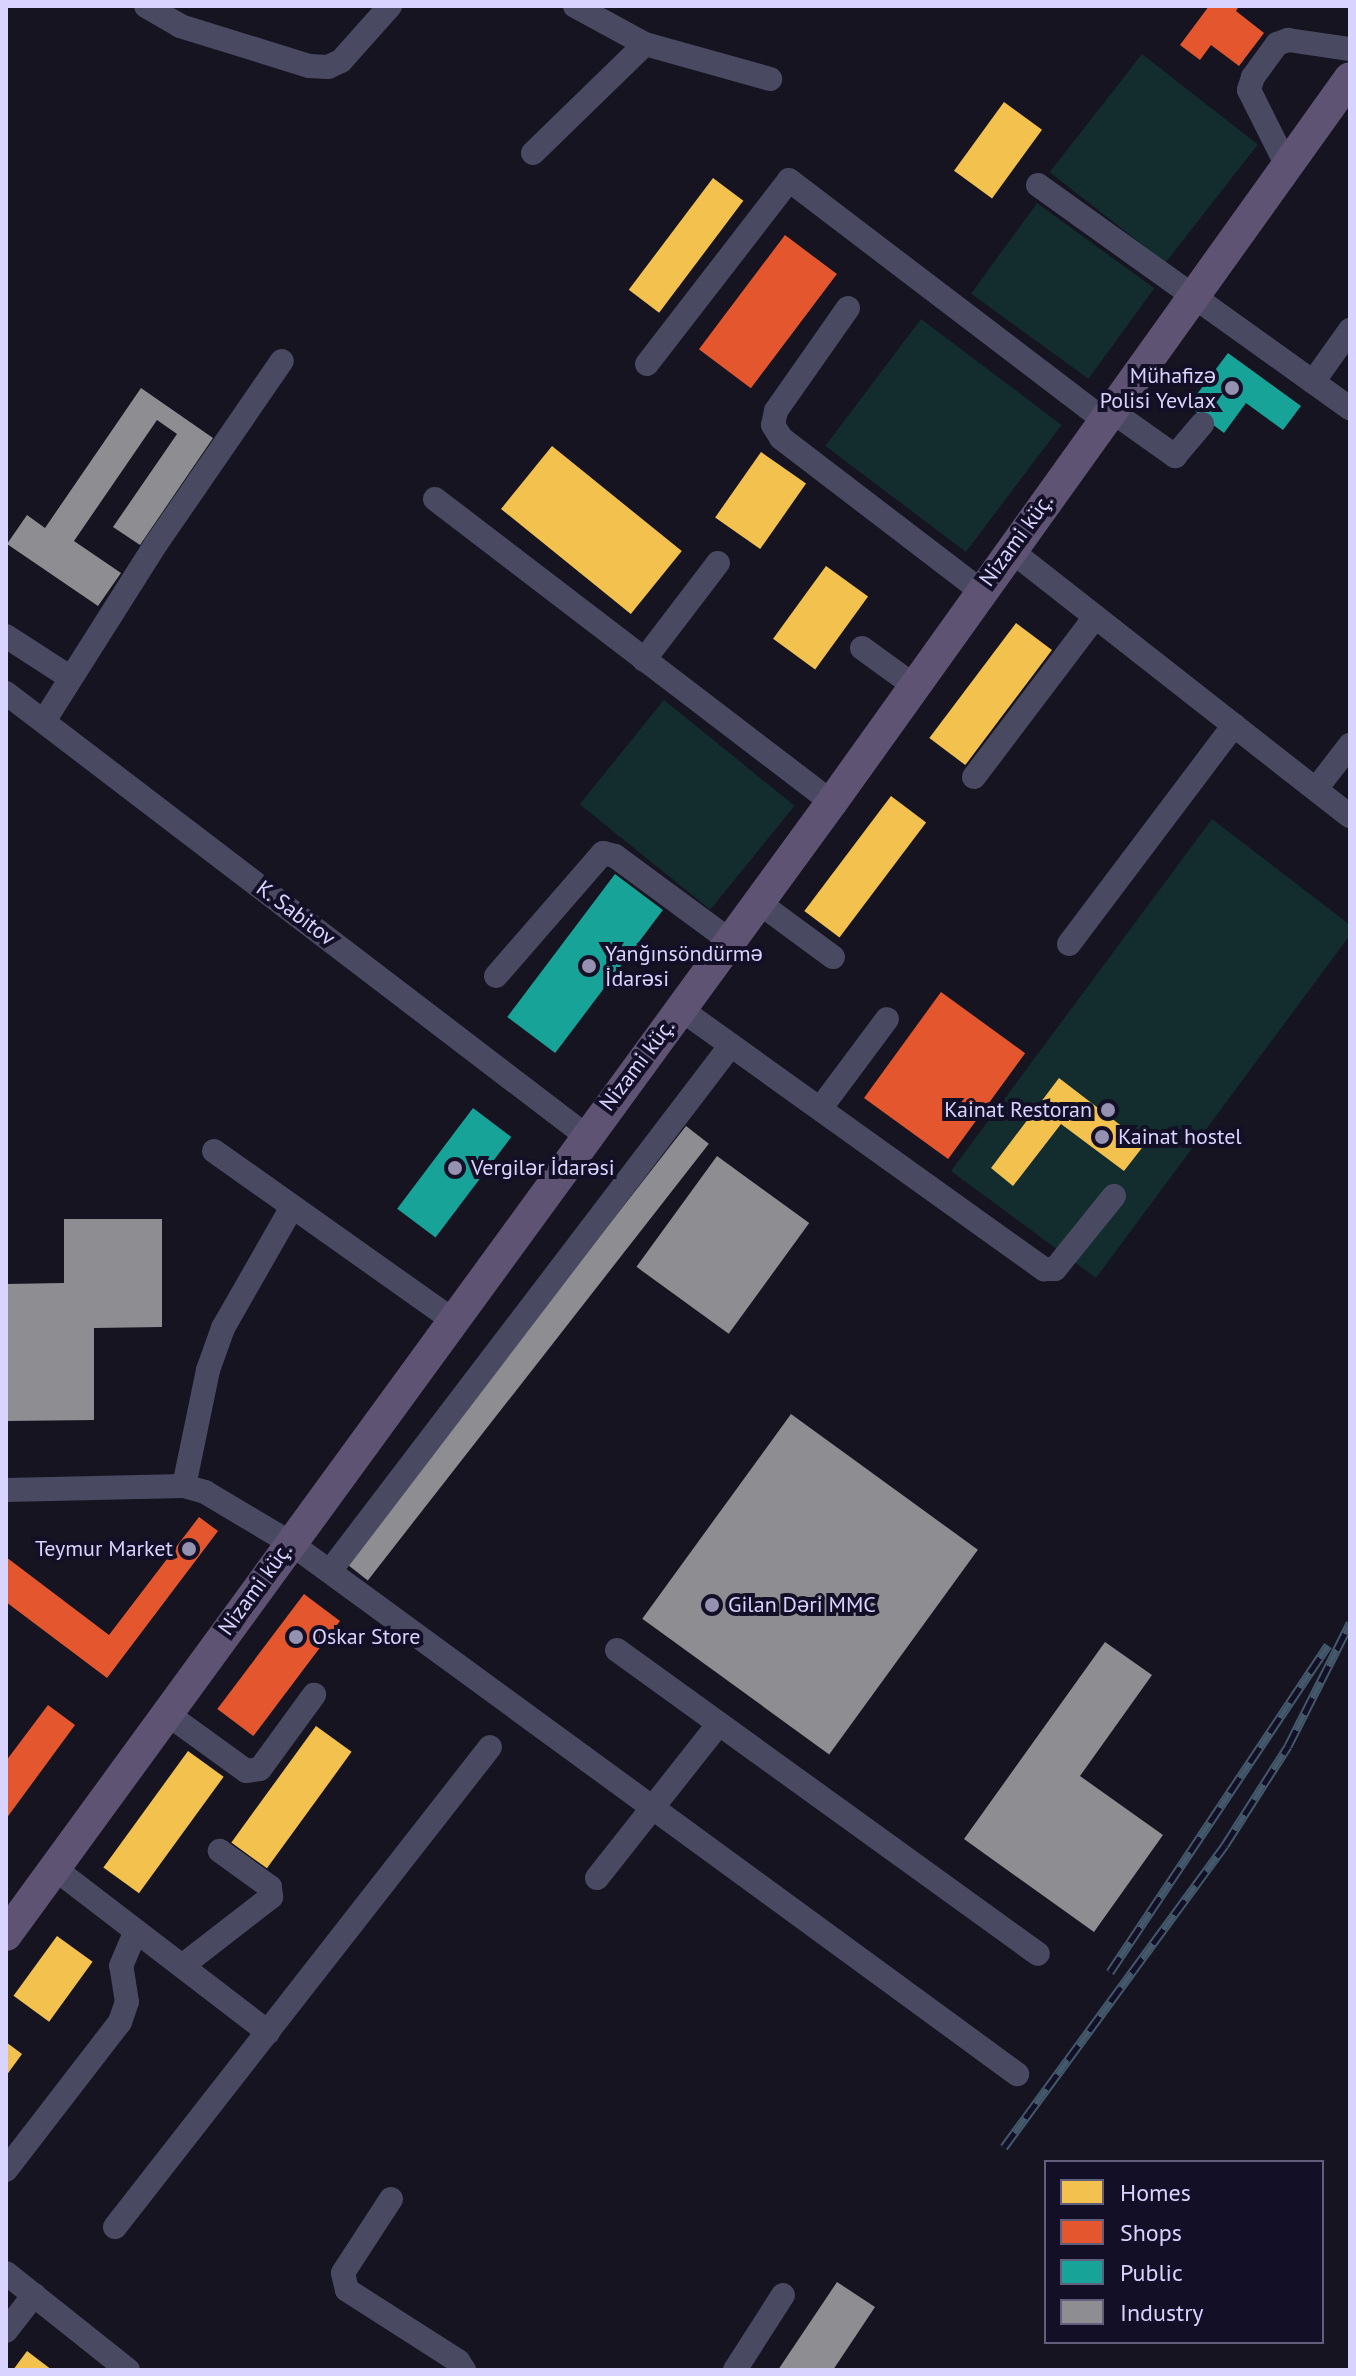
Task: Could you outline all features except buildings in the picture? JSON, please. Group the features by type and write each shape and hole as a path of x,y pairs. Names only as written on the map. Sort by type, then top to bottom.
{"main road":[{"name":"Nizami küç.","path":"6,1935 585,1135 832,802 1009,549 1350,78"}],"street":[{"path":"146,6 180,26 309,66 328,67 341,61 390,6"},
{"path":"575,6 645,44 770,79"},
{"path":"1287,166 1249,90 1253,77 1277,44 1288,40 1350,49"},
{"path":"533,153 645,44"},
{"path":"647,364 789,180 1106,414 1175,456 1202,424"},
{"path":"1038,185 1350,408"},
{"path":"848,308 776,411 773,425 781,438 980,590"},
{"path":"1313,382 1350,330"},
{"path":"44,721 282,361"},
{"path":"435,499 832,802"},
{"path":"1009,549 1350,816"},
{"path":"644,660 718,563"},
{"path":"974,777 1095,617"},
{"path":"6,636 71,678"},
{"path":"862,648 913,685"},
{"name":"K. Sabitov","path":"6,693 585,1135"},
{"path":"1069,944 1234,725"},
{"path":"1316,789 1350,745"},
{"path":"496,976 603,853 615,856 729,940"},
{"path":"758,902 833,957"},
{"path":"679,1008 1044,1269 1055,1269 1114,1196"},
{"path":"820,1109 887,1019"},
{"path":"330,1571 731,1045"},
{"path":"214,1151 451,1319"},
{"path":"184,1486 208,1370 223,1328 292,1207"},
{"path":"6,1490 184,1486 289,1542 1017,2074"},
{"path":"617,1650 1038,1954"},
{"path":"166,1713 246,1771 260,1769 314,1695"},
{"path":"597,1878 718,1725"},
{"path":"115,2227 490,1747"},
{"path":"182,1966 271,1897 270,1887 220,1851"},
{"path":"54,1868 268,2032"},
{"path":"6,2170 120,2022 127,2002 121,1966 136,1931"},
{"path":"391,2199 343,2273 347,2290 458,2361 464,2370"},
{"path":"6,2273 128,2370"},
{"path":"6,2331 34,2295"},
{"path":"735,2370 783,2295"}],"green space":[{"path":"1142,54 1258,145 1165,263 1050,172"},
{"path":"1037,203 1154,288 1088,379 971,294"},
{"path":"921,319 1062,425 966,552 825,446"},
{"path":"664,700 795,806 710,910 580,804"},
{"name":"Kainat Restoran","path":"1212,819 1350,925 1350,935 1096,1278 951,1171"}],"railway":[{"path":"1004,2147 1225,1845 1288,1746 1350,1623"},
{"path":"1110,1972 1328,1645"}],"place":[{"name":"Mühafizə Polisi Yevlax","path":"1232,388"},
{"name":"Yanğınsöndürmə İdarəsi","path":"589,966"},
{"name":"Kainat Restoran","path":"1108,1110"},
{"name":"Kainat hostel","path":"1102,1137"},
{"name":"Vergilər İdarəsi","path":"455,1168"},
{"name":"Teymur Market","path":"189,1549"},
{"name":"Gilan Dəri MMC","path":"712,1605"},
{"name":"Oskar Store","path":"296,1637"}]}
